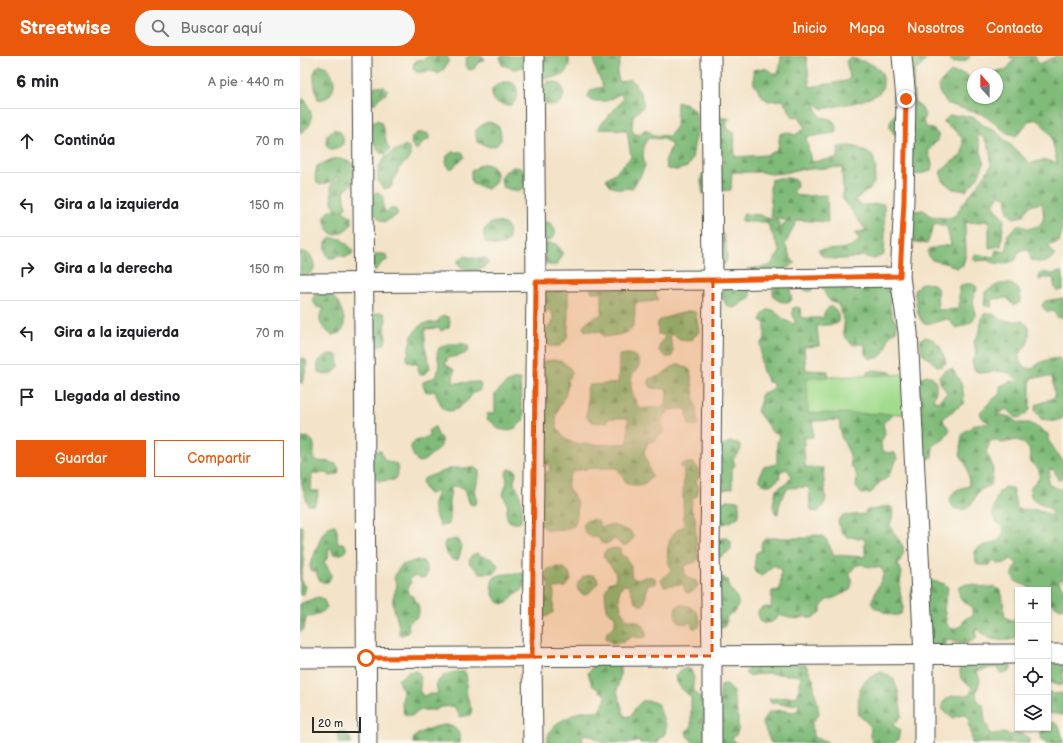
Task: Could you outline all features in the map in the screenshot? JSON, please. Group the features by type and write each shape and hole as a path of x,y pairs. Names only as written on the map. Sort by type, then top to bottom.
{"street":[{"path":"362,56 367,743"},
{"path":"533,743 532,657 536,282 534,56"},
{"path":"711,56 713,280 710,549 712,743"},
{"path":"902,56 906,99 904,201 900,276 908,332 924,655 924,743"},
{"path":"300,283 713,280 900,276"},
{"path":"300,658 1015,654"},
{"path":"1051,654 1063,654"}],"highlighted area":[{"path":"713,280 712,656 532,657 536,282"}],"green space":[{"path":"428,56 447,56 449,60 439,74 431,71 416,72 413,68 414,63 417,60 423,60"},
{"path":"469,56 483,56 484,60 477,64 474,69 469,70 465,65 466,58"},
{"path":"500,56 526,56 523,65 517,69 514,69 502,65"},
{"path":"537,56 569,56 569,66 564,74 546,78 539,77"},
{"path":"595,56 621,56 617,75 620,82 631,79 639,91 644,106 633,116 632,129 634,134 640,134 645,129 654,135 669,136 676,126 677,102 684,103 695,110 697,122 696,133 692,159 687,167 677,170 667,169 665,161 672,145 664,139 648,138 644,145 643,155 645,166 640,177 632,188 620,189 610,186 606,179 616,172 631,157 627,130 597,129 621,102 623,96 619,94 607,101 591,101 588,96 591,90 603,87 595,68"},
{"path":"781,56 806,56 810,87 846,81 850,77 846,61 850,57 871,64 880,70 883,85 881,91 876,95 853,103 823,109 814,102 820,117 831,120 837,129 836,133 806,137 811,162 838,158 838,147 844,146 857,147 873,156 876,169 874,183 869,190 855,200 861,205 884,204 884,255 874,259 863,256 846,259 833,259 822,256 818,250 850,247 860,240 855,233 866,230 843,199 842,167 796,170 771,174 761,172 732,172 731,190 703,194 701,182 702,175 707,172 709,113 730,119 727,119 727,129 730,129 731,132 734,131 735,157 767,155 772,153 778,148 780,134 787,132 795,135 805,127 799,116 793,117 783,100 768,101 763,97 754,84 753,70 764,69 769,70 774,74 778,74"},
{"path":"915,56 928,56 926,61 915,70 913,83 915,103 921,107 925,115 923,121 926,127 933,129 938,134 938,141 932,144 928,151 932,164 931,171 916,175 909,173 901,134 894,134 890,128 890,122 894,115 900,110 909,68"},
{"path":"949,56 971,56 966,61 952,63"},
{"path":"1009,56 1035,56 1039,64 1054,57 1061,56 1063,58 1062,232 1059,242 1048,246 1055,255 1047,262 1041,263 1031,260 1029,251 1023,249 1018,253 1016,260 1004,264 987,260 976,261 972,258 975,254 994,257 996,250 1006,252 1008,234 1020,224 1028,229 1041,225 1044,216 1042,203 1029,206 1023,216 1013,218 1008,212 1006,197 999,195 993,205 1004,219 1001,246 989,248 989,221 965,223 966,254 963,265 957,268 932,260 928,255 928,250 951,245 947,227 935,223 927,244 911,241 911,211 924,210 929,215 934,217 949,218 956,215 991,165 990,149 983,137 977,135 984,163 978,177 966,191 953,189 944,182 940,172 961,156 963,150 962,139 958,133 943,122 949,116 962,115 975,118 983,125 993,129 1030,163 1045,160 1057,163 1051,135 1038,119 1028,121 1022,131 1016,136 1007,133 982,114 948,104 940,94 939,84 951,72 966,74 967,104 1003,104 1003,70 1007,69 1014,60"},
{"path":"321,65 327,67 334,82 332,92 325,99 318,99 315,88 315,71"},
{"path":"549,81 558,83 563,89 564,93 562,100 556,105 549,105 540,101 542,87"},
{"path":"503,82 513,83 516,86 518,93 513,104 503,105 494,101 492,89"},
{"path":"375,86 384,87 387,89 387,93 380,97 376,102 372,103 369,91"},
{"path":"300,98 305,100 312,118 309,126 300,133"},
{"path":"376,120 380,121 384,128 386,143 390,149 386,154 380,153 377,150 377,145 370,142 372,122"},
{"path":"487,122 497,125 500,129 501,140 497,145 490,147 477,142 476,136 476,130"},
{"path":"334,129 342,134 343,144 337,148 330,149 326,141 327,135"},
{"path":"417,133 427,133 429,139 418,149 415,149 411,144 412,137"},
{"path":"406,145 410,153 410,158 399,168 391,187 385,189 378,181 379,167 390,153"},
{"path":"452,152 462,152 464,158 453,168 449,168 446,163 447,156"},
{"path":"332,159 344,160 356,165 357,180 344,191 346,207 342,210 352,217 352,224 344,231 334,235 326,227 325,216 331,210 336,209 332,202 331,185 339,179 336,177 334,181 320,185 317,183 315,175 317,166"},
{"path":"482,164 488,164 496,172 496,180 494,184 488,188 472,184 471,171"},
{"path":"513,167 523,169 527,176 527,184 516,191 503,187 501,180 502,174"},
{"path":"779,178 796,180 797,186 793,191 796,195 827,195 828,222 797,220 785,245 795,263 778,274 751,273 747,269 770,266 780,252 767,222 742,222 742,218 744,214 761,215 766,218 774,219 780,223 780,237 783,224 790,221 771,216 771,180"},
{"path":"377,192 383,196 383,206 385,211 387,212 392,207 397,211 397,215 385,222 381,221 374,214 370,197"},
{"path":"495,222 505,224 508,228 509,239 505,244 497,246 485,242 484,230 490,224"},
{"path":"548,222 552,224 554,228 555,236 550,240 543,241 540,223"},
{"path":"722,233 726,246 727,259 726,263 722,267 718,268"},
{"path":"331,238 342,239 353,250 352,254 346,257 338,255 334,258 329,258 326,252 326,242"},
{"path":"548,243 556,244 563,252 558,264 556,265 548,265 545,261 543,246"},
{"path":"300,251 311,256 315,268 310,274 300,278"},
{"path":"375,254 385,254 387,260 376,270 372,270 370,258"},
{"path":"464,256 487,259 488,264 477,270 465,269 458,264 458,260"},
{"path":"1044,272 1051,274 1063,273 1063,290 1056,291 1053,278 1041,278 1041,280 1039,280 1040,274"},
{"path":"889,283 892,294 890,308 892,316 897,323 896,331 890,336 885,352 878,358 868,358 865,354 865,344 853,345 845,337 843,332 844,324 841,311 837,303 833,303 828,299 820,285"},
{"path":"922,283 934,284 937,288 938,310 959,309 959,288 967,284 976,286 977,290 974,296 974,302 976,314 973,320 970,323 957,328 948,319 932,323 923,323 918,312 914,291"},
{"path":"812,284 813,289 811,291 807,291 797,286 790,290 792,299 790,302 782,302 776,299 773,293 774,285"},
{"path":"999,284 1010,284 1015,286 1020,293 1019,303 1014,305 1008,298 992,299 992,306 990,307 984,305 985,292"},
{"path":"563,287 568,292 568,333 566,340 560,346 549,346 544,338 547,328 552,324 553,315 549,309 545,314 542,289"},
{"path":"653,287 658,299 655,301 635,303 634,324 628,332 604,337 600,332 585,331 583,327 586,322 602,314 602,292 592,292 590,289"},
{"path":"726,287 750,289 751,294 746,301 741,302 740,305 733,308 727,306 723,299 722,290"},
{"path":"330,293 340,306 344,323 343,329 340,333 332,335 320,322 320,315 323,307 317,307 312,300 315,295"},
{"path":"1063,298 1063,316 1058,318 1054,311 1048,312 1043,308 1042,305 1045,301"},
{"path":"831,307 835,309 838,315 838,322 836,324 817,326 819,346 804,347 806,370 828,371 831,412 869,410 867,372 874,370 891,372 894,379 896,412 883,423 885,433 881,443 882,452 895,453 897,459 887,478 880,482 871,493 862,494 856,487 856,473 851,467 850,455 841,436 839,420 813,421 813,437 804,438 805,467 824,468 826,497 824,504 818,512 812,511 810,507 809,487 788,488 781,500 778,514 775,513 773,505 776,490 787,483 791,476 789,471 785,469 780,472 779,479 770,485 764,485 759,479 763,467 777,464 777,442 780,438 777,433 773,433 757,411 761,400 761,394 773,389 773,383 768,382 762,367 761,343 765,340 765,324 761,320 761,317 765,311 772,310 788,322 795,324 792,312 793,308 800,308 801,318 823,318 825,312"},
{"path":"692,311 696,313 699,332 689,341 680,339 671,334 670,337 673,353 671,357 666,357 659,351 660,343 665,338 664,335 658,334 657,326 659,321"},
{"path":"378,313 384,313 386,319 385,343 379,346 371,343 370,316"},
{"path":"984,314 993,314 1000,319 1008,321 1022,321 1029,327 1028,342 1019,355 1020,361 1024,366 1032,369 1044,361 1059,358 1063,364 1063,418 1055,421 1041,419 1035,410 1036,405 1055,397 1052,377 1032,377 1030,382 1030,410 1022,417 1016,418 1007,409 996,416 1002,415 1010,417 1018,423 1030,423 1048,434 1048,440 1063,461 1063,478 1058,480 1054,470 1050,469 1048,482 1053,487 1063,490 1063,582 1062,578 1058,580 1063,587 1063,608 1057,607 1051,603 1051,587 1028,587 1017,582 1013,576 1017,563 1011,559 1005,563 998,564 994,560 989,565 979,565 976,563 975,551 978,548 998,541 1002,536 1004,529 995,520 992,513 998,493 1004,487 1012,488 1017,509 1039,511 1052,516 1052,510 1032,499 1030,489 1039,479 1039,473 1038,469 1031,463 1029,449 1025,444 1017,440 1002,443 991,440 986,452 993,468 991,485 978,491 968,508 963,510 955,509 949,501 956,490 969,486 968,469 960,455 961,440 964,432 975,425 987,424 990,422 986,421 982,417 980,412 1000,394 1000,386 1011,381 1016,382 1018,380 1010,373 997,371 981,373 974,370 972,361 976,355 974,341 980,331 981,321"},
{"path":"444,316 448,317 450,321 449,327 441,331 439,328 425,329 425,347 430,368 426,373 420,375 418,369 419,365 407,361 412,336 422,324 437,322"},
{"path":"925,337 930,338 939,346 946,363 942,366 936,365 922,353 921,339"},
{"path":"447,344 464,344 468,346 469,350 462,355 448,358 445,364 454,370 453,383 479,382 481,386 479,391 473,393 468,400 457,409 450,411 444,410 435,391 425,391 423,385 423,382 437,376 439,364 437,353 439,348"},
{"path":"329,354 338,356 339,367 334,372 327,375 318,372 319,361"},
{"path":"628,354 636,356 639,360 639,366 633,374 631,384 632,391 640,409 666,406 667,389 652,388 648,380 650,378 660,376 672,367 680,364 690,370 698,424 693,427 689,425 686,409 668,410 667,414 663,417 662,422 664,432 658,436 655,441 648,442 644,452 652,477 643,484 627,484 617,468 592,468 579,470 571,474 568,480 568,489 575,498 577,506 577,515 574,526 566,529 547,530 537,522 542,476 550,470 549,465 544,464 537,458 542,362 551,360 559,361 566,365 572,372 571,376 567,379 567,389 559,407 556,419 557,428 564,438 579,444 628,443 628,418 609,418 607,422 598,423 593,422 586,416 588,408 587,389 589,385 618,383 619,355"},
{"path":"300,358 304,358 307,361 302,383 300,383"},
{"path":"952,369 961,384 964,403 944,417 943,421 950,430 943,439 933,446 932,457 926,460 922,459 921,434 924,427 920,424 921,396 917,387 919,378 927,375 933,377 936,383 936,388 933,400 938,402 947,394 940,382 939,377 944,371"},
{"path":"909,374 910,414 808,413 807,378"},
{"path":"520,379 521,406 524,415 523,421 517,427 509,431 498,429 487,419 487,414 495,413 495,394 509,382"},
{"path":"434,427 441,438 440,446 425,460 418,462 412,453 411,446 415,441 430,436 428,431"},
{"path":"307,437 313,442 314,458 316,461 330,462 337,465 339,470 338,474 330,476 327,473 312,473 311,491 319,491 316,503 313,505 308,505 300,478 300,442 302,438"},
{"path":"730,442 738,443 741,450 733,459 735,465 732,469 732,488 717,490 719,447"},
{"path":"375,451 381,451 384,460 396,464 398,472 394,480 379,481 371,475 370,454"},
{"path":"683,463 693,463 698,468 699,477 696,481 699,488 697,496 692,499 691,509 695,517 697,552 699,559 684,567 687,577 696,581 698,585 696,589 690,593 686,593 683,584 664,586 661,580 672,569 667,555 670,539 677,530 684,526 684,467 681,468 680,466"},
{"path":"452,468 475,468 479,471 479,479 474,490 477,502 474,505 470,504 464,488 458,486 451,487 449,500 449,524 440,526 434,510 434,500 437,495 437,491 429,494 424,488 422,481 425,478"},
{"path":"507,470 515,470 516,473 514,484 519,491 522,506 521,522 518,523 509,521 506,512 508,507 503,494 507,482"},
{"path":"727,500 739,501 739,516 724,524 718,524 716,506"},
{"path":"889,506 892,508 893,512 890,524 892,530 903,547 901,558 897,565 902,572 900,590 903,608 901,614 891,615 874,607 871,602 884,574 882,569 862,564 855,566 850,573 852,583 850,590 827,600 821,607 821,612 812,618 807,618 806,616 803,618 793,618 780,615 770,622 763,623 759,621 759,610 766,607 771,608 772,591 780,590 781,570 774,565 762,576 756,573 754,568 756,553 762,550 762,541 767,538 805,538 815,535 822,536 826,539 834,555 865,557 865,539 848,537 842,534 838,521 842,516 865,514 866,510"},
{"path":"593,519 598,521 601,527 612,525 630,531 634,537 626,545 620,544 614,539 606,544 601,543 599,538 589,536 584,529 584,522"},
{"path":"300,525 303,532 302,549 304,562 301,576 302,583 305,586 305,591 304,594 300,595"},
{"path":"335,525 338,543 343,543 346,546 346,550 342,554 333,554 331,547 329,548 328,558 324,561 331,577 328,582 323,582 318,578 316,571 311,571 310,565 321,537 328,526"},
{"path":"727,538 731,541 731,550 719,558 718,539"},
{"path":"457,539 462,547 458,560 452,560 448,556 444,544 445,541"},
{"path":"616,548 620,549 621,555 626,557 631,567 631,575 634,579 652,577 655,578 656,584 648,584 643,605 639,605 635,601 629,586 624,585 620,588 619,597 621,610 628,620 639,622 644,626 646,629 646,637 640,638 633,636 623,642 614,644 606,639 606,634 608,631 615,626 615,616 608,612 605,592 609,583 615,581 616,575 605,559 604,552"},
{"path":"477,553 483,557 490,558 495,562 498,566 495,573 480,573 469,563 471,556"},
{"path":"417,560 423,561 427,568 427,575 426,577 421,578 415,576 409,578 411,582 407,590 416,602 419,608 419,613 416,618 408,623 409,630 407,633 402,635 399,634 399,627 393,604 393,598 397,586 394,578 402,565"},
{"path":"557,567 563,568 569,572 571,580 566,587 554,588 553,613 545,617 542,616 542,594 548,590 549,586 546,580 547,570"},
{"path":"504,574 525,574 523,590 515,594 507,603 502,604 495,599 492,585 495,577"},
{"path":"593,575 597,578 598,583 588,594 584,595 580,593 577,586 579,582 583,577"},
{"path":"718,577 723,577 728,581 729,588 734,592 738,601 738,607 736,610 726,617 727,620 724,627 720,628 719,615 721,613 716,609"},
{"path":"928,580 945,584 948,588 944,609 947,624 952,629 961,626 965,619 973,615 971,606 961,599 959,586 971,584 985,587 994,586 1001,591 1005,617 1011,620 1015,619 1015,639 992,639 978,629 976,632 977,638 971,642 959,643 949,639 946,640 944,647 931,648 916,607 911,598 912,588"},
{"path":"320,597 323,599 327,607 320,613 306,618 304,629 300,632 300,604"},
{"path":"680,605 689,606 696,611 700,623 699,627 693,628 690,622 682,624 677,620 675,611 676,607"},
{"path":"1005,658 1010,665 1011,670 1009,672 1001,673 997,667 977,671 980,680 976,694 977,699 983,705 985,721 991,735 998,733 1011,735 1016,733 1024,734 1029,739 1029,743 972,743 971,731 968,724 970,720 966,714 952,718 943,710 942,704 945,700 951,697 958,695 970,695 972,687 961,679 961,666 968,662"},
{"path":"613,662 620,666 617,691 626,717 632,715 635,708 642,701 650,701 658,704 666,727 665,734 658,740 659,743 640,743 639,741 632,743 603,743 586,734 581,737 584,743 547,743 550,731 557,723 583,711 594,711 601,709 607,696 592,685 588,673 593,666"},
{"path":"753,662 795,663 806,665 814,681 819,713 812,723 813,737 828,743 771,743 762,722 769,712 780,710 793,712 798,710 799,703 792,705 771,703 769,699 798,696 801,676 766,673 748,676 745,673"},
{"path":"1051,664 1063,664 1063,685 1051,683"},
{"path":"687,668 691,670 694,678 693,686 695,693 704,699 704,743 694,743 687,736 686,731 691,728 691,697 679,686 675,676 681,670"},
{"path":"415,671 419,673 419,690 423,696 438,694 436,683 446,675 465,672 467,677 466,694 472,710 470,715 460,717 454,706 441,707 435,710 421,710 411,716 404,714 402,707 403,690 398,680 408,672"},
{"path":"882,672 893,678 898,691 902,716 893,725 900,730 898,740 894,743 873,743 870,736 871,727 859,715 858,700 861,688 868,679"},
{"path":"726,684 733,692 738,718 738,731 732,738 737,743 715,743 721,685"},
{"path":"1051,693 1063,693 1063,715 1051,713"},
{"path":"1054,722 1061,731 1063,743 1045,743 1041,737 1042,731 1051,731 1051,723"},
{"path":"444,725 451,726 458,732 460,743 414,743 414,737 421,732"},
{"path":"341,731 348,735 352,743 338,743 337,733"}],"route":[{"path":"366,658 532,657 536,282 817,279 900,276 904,201 906,99"}]}
